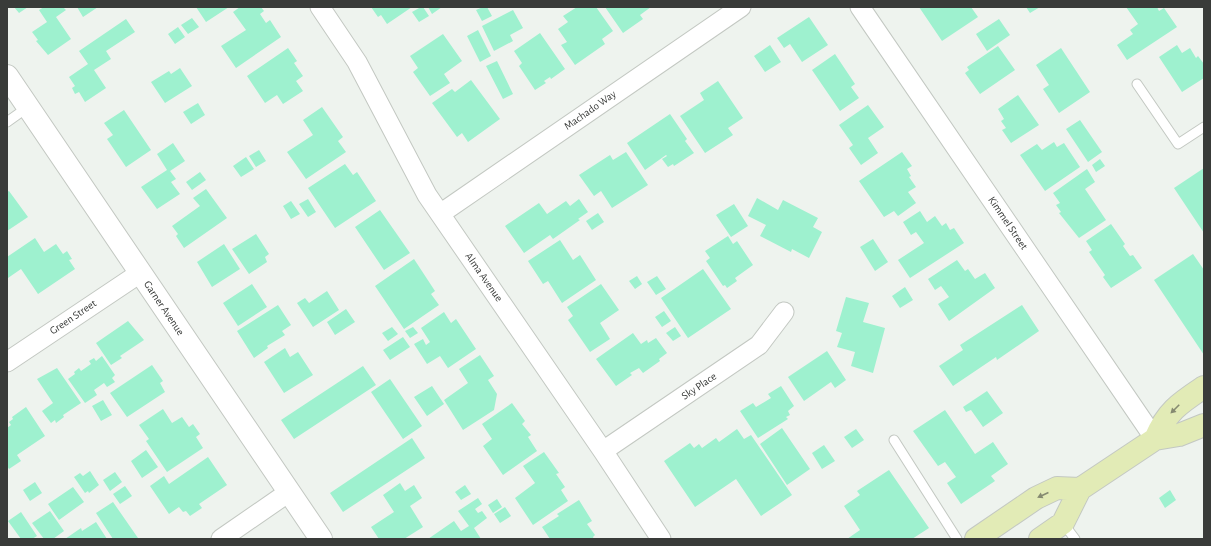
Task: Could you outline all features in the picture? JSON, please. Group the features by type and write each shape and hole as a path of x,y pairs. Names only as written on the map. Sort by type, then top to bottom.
{"main road":[{"path":"1155,439 1162,422 1177,406 1204,387"},
{"path":"1055,535 1080,489 1155,439 1179,435 1204,425"},
{"path":"976,539 1036,498 1057,488 1080,489"}],"street":[{"name":"Alma Avenue","path":"320,7 346,44 415,174 440,214 604,451 661,539"},
{"name":"Machado Way","path":"440,214 741,7"},
{"name":"Kimmel Street","path":"860,7 1155,439"},
{"name":"Garner Avenue","path":"7,76 321,539"},
{"name":"Green Street","path":"7,362 140,273"},
{"name":"Sky Place","path":"604,451 760,345 784,312"},
{"path":"221,539 289,492"}],"lane":[{"path":"1137,84 1178,144 1204,127"},
{"path":"7,122 28,107"},
{"path":"894,440 957,539"}],"building":[{"path":"14,7 28,7 19,13"},
{"path":"44,7 63,7 66,10 56,17 71,39 48,55 36,41 38,40 32,32 47,22 39,10"},
{"path":"77,7 98,7 83,17"},
{"path":"196,7 229,7 206,22"},
{"path":"240,7 261,7 264,11 260,14 266,23 270,20 281,37 236,68 221,46 246,30 233,12"},
{"path":"371,7 412,7 387,24 381,15 378,17"},
{"path":"423,7 429,16 419,22 412,12"},
{"path":"428,7 442,7 432,14"},
{"path":"487,7 492,16 482,21 476,10"},
{"path":"577,7 596,7 613,31 602,39 605,44 575,65 561,45 567,42 558,29 568,22 563,16"},
{"path":"605,7 651,7 640,15 643,19 623,33"},
{"path":"919,7 971,7 978,17 942,41"},
{"path":"1026,7 1040,7 1030,13"},
{"path":"1126,7 1157,7 1159,11 1164,8 1177,27 1127,60 1117,45 1133,34 1130,30 1138,24"},
{"path":"513,10 523,28 510,35 513,41 494,51 482,26"},
{"path":"809,17 828,45 802,62 790,44 784,48 777,38"},
{"path":"192,18 199,27 188,34 181,25"},
{"path":"126,19 135,32 106,51 111,59 94,70 106,88 85,102 79,92 75,94 72,88 75,86 69,77 88,64 79,51"},
{"path":"999,19 1010,35 987,51 976,34"},
{"path":"178,27 185,37 175,44 168,34"},
{"path":"478,30 491,56 480,62 467,36"},
{"path":"540,33 565,69 551,79 550,77 544,81 546,83 535,90 519,66 522,63 514,51"},
{"path":"443,34 462,61 444,74 450,83 430,96 413,72 418,68 410,56"},
{"path":"770,45 781,62 765,72 754,56"},
{"path":"1177,45 1182,53 1190,48 1196,58 1198,56 1204,64 1204,78 1182,92 1159,57"},
{"path":"998,46 1015,70 980,94 965,73 969,70 967,67"},
{"path":"288,48 297,61 294,63 303,76 296,81 303,91 283,104 277,95 265,103 247,76"},
{"path":"1061,48 1090,92 1059,113 1043,89 1049,85 1036,65"},
{"path":"835,54 855,84 851,87 859,98 840,111 812,70"},
{"path":"497,61 513,94 503,99 486,66"},
{"path":"180,68 192,86 165,103 151,82 169,71 171,74"},
{"path":"471,80 500,119 468,142 462,133 457,137 432,103 452,89 455,92"},
{"path":"718,81 743,118 728,128 733,135 705,153 680,116 704,100 700,93"},
{"path":"1018,95 1039,125 1011,143 1002,130 1006,128 1001,121 1004,119 998,109"},
{"path":"198,103 205,115 191,124 183,112"},
{"path":"868,105 884,127 868,138 878,153 861,165 849,148 853,145 839,125"},
{"path":"322,107 343,137 338,141 346,152 306,179 287,152 313,135 303,120"},
{"path":"124,110 151,150 126,167 107,139 113,135 104,123"},
{"path":"670,114 687,139 685,141 694,153 674,166 673,164 668,167 662,159 667,156 666,155 645,170 627,143"},
{"path":"1080,120 1102,152 1088,162 1066,129"},
{"path":"1054,142 1057,147 1064,143 1080,167 1045,191 1020,155 1037,144 1042,150"},
{"path":"173,143 185,161 170,171 176,179 171,182 180,194 157,209 141,187 167,170 157,154"},
{"path":"259,150 266,161 256,167 249,156"},
{"path":"626,152 648,185 612,208 601,191 594,196 579,175 610,155 613,160"},
{"path":"902,152 912,166 907,169 911,176 909,177 916,187 908,192 916,203 898,216 894,211 884,217 859,181"},
{"path":"246,157 254,169 241,177 233,166"},
{"path":"1100,159 1105,166 1096,172 1092,165"},
{"path":"345,164 353,175 357,172 376,201 335,228 308,188"},
{"path":"1204,168 1204,233 1174,188"},
{"path":"1087,169 1095,182 1085,189 1106,220 1079,238 1059,213 1061,212 1056,205 1060,203 1053,193"},
{"path":"200,172 206,180 192,190 186,182"},
{"path":"206,189 227,218 184,248 176,236 178,234 172,226 200,206 193,198"},
{"path":"9,191 28,217 7,231 7,192"},
{"path":"757,198 778,210 783,200 818,218 813,227 822,232 809,258 792,249 791,252 760,236 766,225 748,216"},
{"path":"308,199 316,212 308,217 299,204"},
{"path":"579,199 588,212 578,219 580,220 553,239 550,235 524,253 505,226 539,203 547,214 566,201 570,206"},
{"path":"291,201 300,214 291,219 283,206"},
{"path":"734,204 748,226 731,237 716,215"},
{"path":"380,210 410,253 384,270 355,227"},
{"path":"920,211 927,222 935,216 942,226 946,223 950,230 954,228 964,243 910,278 898,260 924,243 916,232 911,235 903,222"},
{"path":"598,213 604,222 592,230 586,221"},
{"path":"1111,224 1125,244 1123,246 1130,256 1133,255 1142,268 1111,288 1103,277 1105,275 1089,252 1092,250 1086,241"},
{"path":"256,234 269,254 265,257 267,262 249,274 232,249"},
{"path":"728,236 733,244 737,241 753,265 735,278 737,281 727,288 725,285 723,286 706,261 710,258 705,251"},
{"path":"35,238 44,252 56,244 63,254 67,251 72,259 69,260 75,269 38,294 21,269 8,278 7,277 7,257"},
{"path":"873,239 888,262 875,271 860,247"},
{"path":"560,240 573,260 580,255 596,280 562,303 548,281 543,284 528,261"},
{"path":"224,244 240,269 212,287 197,262"},
{"path":"1193,254 1204,270 1204,355 1154,280"},
{"path":"414,259 435,291 431,294 439,305 404,329 375,286"},
{"path":"957,260 965,271 968,269 975,279 985,273 995,288 949,321 938,304 949,297 941,286 935,290 928,279"},
{"path":"703,269 731,309 688,338 661,298"},
{"path":"637,276 642,284 635,289 629,281"},
{"path":"657,276 666,289 656,295 647,282"},
{"path":"252,284 267,307 238,326 223,303"},
{"path":"601,284 619,310 600,323 610,339 590,352 568,320 573,316 567,307"},
{"path":"905,287 913,300 900,308 892,296"},
{"path":"327,291 339,310 313,327 297,303 305,298 309,303"},
{"path":"846,297 869,303 863,322 885,328 873,373 851,366 855,352 837,347 842,333 836,331"},
{"path":"278,305 291,325 282,331 285,335 267,346 268,348 254,358 237,331"},
{"path":"1022,305 1039,331 997,360 996,357 953,386 939,366 963,350 960,345"},
{"path":"346,309 355,322 335,335 327,322"},
{"path":"664,311 671,321 662,327 655,317"},
{"path":"444,312 451,323 456,319 476,349 448,368 440,356 427,364 414,344 423,339 426,345 430,342 421,328"},
{"path":"128,321 144,340 120,356 122,358 111,365 96,343"},
{"path":"392,327 398,334 388,341 382,333"},
{"path":"413,327 418,333 410,338 405,331"},
{"path":"675,327 681,336 673,341 666,333"},
{"path":"633,333 641,344 647,340 648,343 656,338 667,353 659,359 660,361 643,373 639,368 630,373 632,375 616,386 596,359"},
{"path":"403,337 410,347 390,360 383,350"},
{"path":"285,348 290,357 298,352 313,375 284,393 264,362"},
{"path":"827,351 846,380 835,388 831,382 804,401 788,377"},
{"path":"480,355 494,376 488,380 497,394 494,410 463,430 444,400 468,383 459,369"},
{"path":"102,356 115,375 112,378 115,382 107,387 104,383 94,390 97,395 85,403 68,379 75,374 74,372 79,368 81,371 91,364 89,361 94,358 96,361"},
{"path":"152,365 163,381 160,383 165,392 127,417 110,393"},
{"path":"363,366 376,385 294,439 281,420"},
{"path":"57,368 81,403 63,415 64,417 56,423 55,420 51,423 42,411 53,403 37,379"},
{"path":"390,379 422,426 403,439 371,392"},
{"path":"432,386 444,404 427,416 414,397"},
{"path":"781,386 794,406 788,411 790,415 786,417 788,419 758,438 740,411 753,403 756,407 771,398 768,394"},
{"path":"987,391 1003,413 983,427 971,410 966,412 963,407"},
{"path":"103,400 112,415 101,421 92,406"},
{"path":"512,403 525,421 522,424 531,435 528,437 537,451 503,475 483,446 492,439 482,424"},
{"path":"26,407 45,436 17,455 21,461 9,469 7,466 7,428 11,425 9,422 13,419 12,417"},
{"path":"163,409 172,423 182,417 189,427 193,424 200,434 196,437 203,448 167,472 146,441 149,439 139,425"},
{"path":"945,410 975,454 993,442 1008,464 991,476 995,481 961,504 947,483 956,477 945,462 938,466 913,431"},
{"path":"782,428 810,469 787,485 760,444"},
{"path":"737,429 744,439 751,435 792,495 761,516 736,479 695,507 664,461 690,443 694,448 699,444 702,448 716,438 719,442"},
{"path":"856,429 864,440 852,448 844,437"},
{"path":"412,438 425,458 343,512 330,493"},
{"path":"824,445 835,461 822,469 812,453"},
{"path":"146,450 158,467 142,478 131,461"},
{"path":"544,452 559,473 556,474 565,487 561,490 568,501 533,525 515,498 535,483 523,466"},
{"path":"208,457 227,485 199,504 202,508 190,516 186,511 183,512 179,507 169,514 150,486 164,476 169,484"},
{"path":"889,470 929,528 912,539 847,539 860,530 844,506 860,495 857,491"},
{"path":"90,471 99,485 89,493 88,491 85,493 74,477 80,473 83,476"},
{"path":"115,472 122,482 110,491 103,480"},
{"path":"35,482 42,493 30,501 23,490"},
{"path":"400,483 405,491 414,485 422,498 410,506 423,527 404,539 379,539 371,527 394,512 383,495"},
{"path":"465,485 471,494 461,500 455,492"},
{"path":"125,486 132,496 120,504 113,494"},
{"path":"73,487 84,502 59,520 48,504"},
{"path":"1170,490 1176,500 1165,508 1159,498"},
{"path":"478,498 482,504 475,509 478,513 482,511 487,518 474,528 481,539 428,539 454,521 461,531 469,526 458,511"},
{"path":"497,499 502,507 493,513 488,505"},
{"path":"579,500 592,521 587,524 595,535 593,537 594,539 550,539 542,527 559,516 557,514"},
{"path":"113,502 138,538 113,539 96,513"},
{"path":"505,507 511,516 500,523 494,514"},
{"path":"50,511 64,531 53,539 44,539 32,523"},
{"path":"21,512 37,536 32,539 21,539 8,521"},
{"path":"96,522 107,539 65,539 81,528 82,531"}]}
